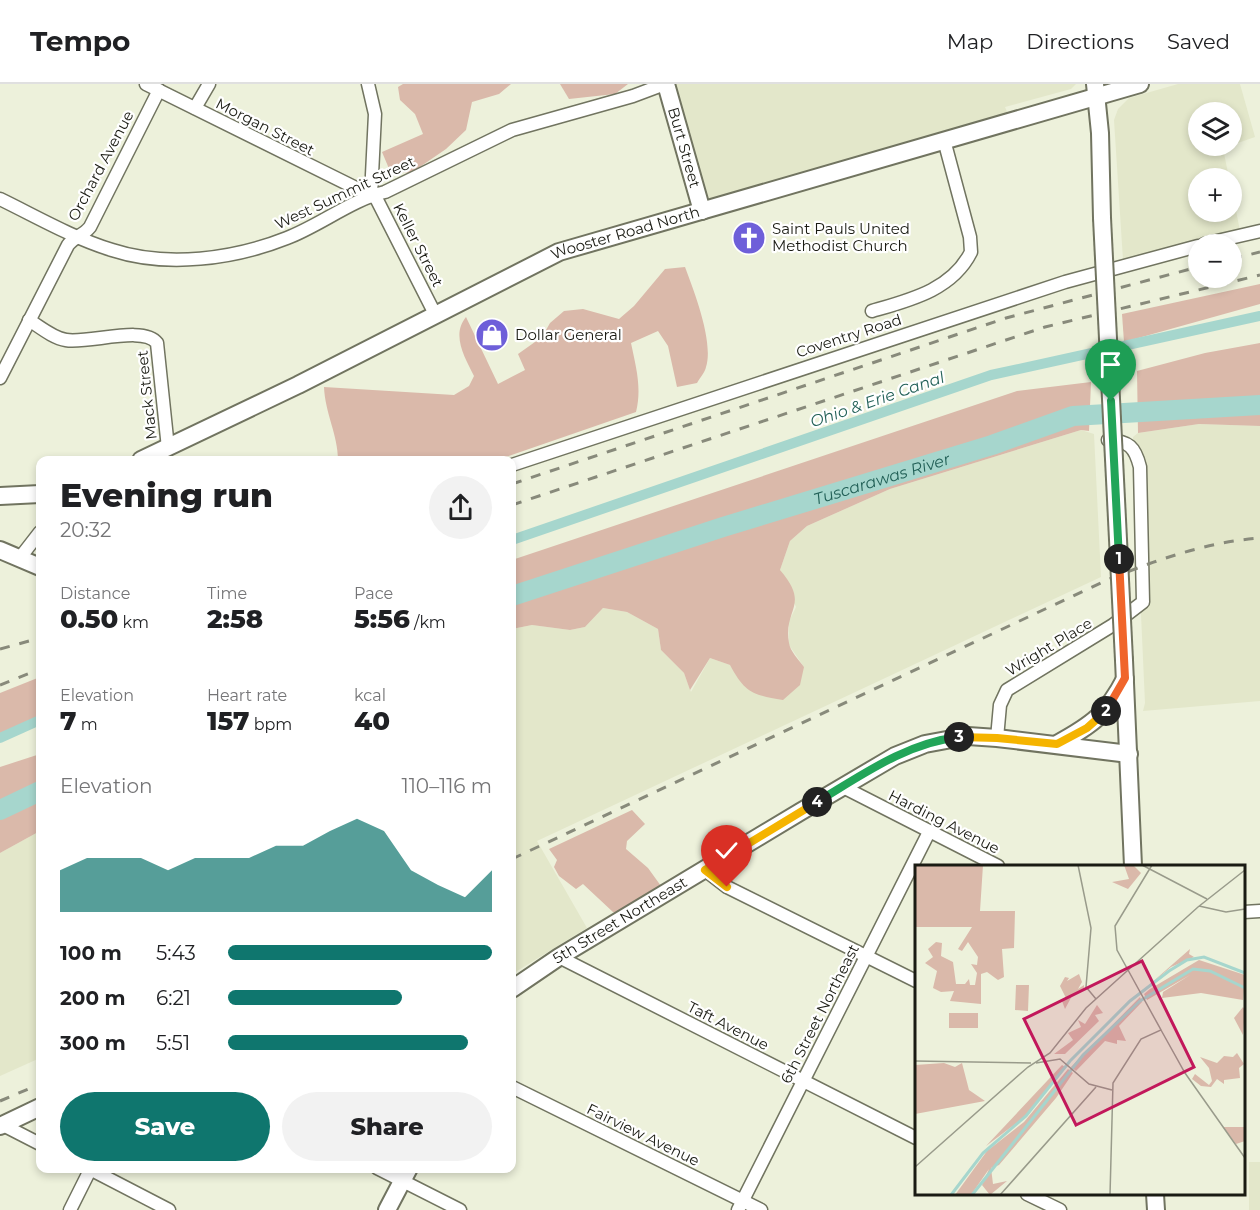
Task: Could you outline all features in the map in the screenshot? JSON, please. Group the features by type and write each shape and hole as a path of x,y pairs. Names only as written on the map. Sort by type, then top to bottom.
{"main road":[{"name":"Burt Street","path":"666,84 702,211"},
{"name":"Wooster Road North","path":"150,456 436,316 559,252 944,140 1095,90 1140,84"},
{"path":"1095,90 1100,133 1102,218 1133,865"},
{"path":"0,496 36,494"},
{"path":"0,550 36,565"},
{"path":"1057,744 1087,728 1104,713 1125,678"},
{"name":"5th Street Northeast","path":"516,986 559,957 895,756 925,744 968,736 1057,744 1129,754"},
{"path":"1,1125 36,1109"},
{"path":"387,1210 405,1175"},
{"path":"1155,1195 1156,1210"}],"street":[{"name":"Morgan Street","path":"146,84 357,191 371,195"},
{"path":"195,108 209,84"},
{"name":"Keller Street","path":"368,84 375,114 371,195 382,206 436,316"},
{"name":"West Summit Street","path":"0,199 75,236 134,256 193,259 251,250 285,239 371,195 404,183 512,130 633,96 666,84"},
{"name":"Orchard Avenue","path":"0,378 75,236 85,233 90,227 159,90"},
{"path":"872,311 933,290 953,277 971,252 970,237 944,140"},
{"path":"1242,235 1260,231"},
{"name":"Coventry Road","path":"516,464 1065,282 1188,249"},
{"name":"Mack Street","path":"29,320 65,340 139,334 155,339 168,448"},
{"name":"Wright Place","path":"997,738 1000,705 1007,690 1113,625 1143,602 1140,467 1135,450 1129,444 1107,440"},
{"path":"19,559 36,537"},
{"name":"Harding Avenue","path":"843,787 994,865"},
{"name":"6th Street Northeast","path":"740,1205 929,832"},
{"path":"705,870 727,887 915,980"},
{"path":"1245,912 1260,911"},
{"name":"Taft Avenue","path":"559,957 915,1137"},
{"name":"Fairview Avenue","path":"516,1089 740,1205 761,1210"},
{"path":"1,1125 36,1142"},
{"path":"70,1210 88,1173"},
{"path":"98,1173 169,1210"},
{"path":"405,1175 460,1210"},
{"path":"1030,1195 1060,1210"}],"shaded area":[{"path":"403,84 511,84 499,94 472,102 466,130 446,149 411,173 390,171 382,152 423,134 415,114 400,100 398,87"},
{"path":"560,84 628,84 615,94 569,99"},
{"path":"673,84 1076,84 1071,89 1005,107 1008,114 706,208"},
{"path":"1178,84 1240,84 1255,137 1242,142 1242,102 1188,102 1188,156 1225,156 1227,168 1188,168 1188,222 1238,222 1240,231 1228,234 1188,234 1188,244 1123,260 1114,120 1118,109 1129,98"},
{"path":"685,267 702,317 708,357 704,373 697,383 677,387 668,346 658,331 631,343 638,386 636,412 509,456 338,456 324,387 454,395 469,386 474,376 460,339 460,331 466,317 498,384 525,370 518,354 542,337 550,323 564,311 583,309 619,319 634,306 665,269"},
{"path":"1260,284 1260,304 1124,342 1122,314"},
{"path":"1260,343 1260,426 1199,424 1138,433 1137,371 1205,353"},
{"path":"1091,382 1089,431 1081,430 890,489 807,526 790,541 780,570 794,592 794,607 788,631 790,646 804,667 800,685 783,700 751,691 740,682 730,665 710,658 690,690 684,673 661,650 658,629 627,612 603,608 585,627 570,630 532,625 516,628 516,559 1017,391"},
{"path":"1199,424 1260,426 1260,701 1143,711 1145,703 1133,437 1138,433"},
{"path":"1081,430 1094,434 1101,577 537,841 587,928 516,972 516,628 532,625 570,630 585,627 603,608 627,612 658,629 661,650 684,673 691,692 710,658 730,665 804,667 789,645 789,621 796,607 780,570 790,541 807,526 890,489"},
{"path":"36,679 36,722 0,738 0,693"},
{"path":"36,755 36,833 0,853 0,767"},
{"path":"632,810 645,824 627,841 626,849 648,868 661,886 655,893 621,914 613,912 583,884 576,889 559,876 554,867 557,860 549,849"},
{"path":"36,833 36,1060 0,1076 0,853"},
{"path":"1249,1162 1260,1162 1260,1210 1249,1210"}],"waterway":[{"name":"Ohio & Erie Canal","path":"516,539 991,375 1260,316"},
{"name":"Tuscarawas River","path":"516,595 723,527 992,445 1073,416 1260,405"},
{"name":"Ohio & Erie Canal","path":"0,738 36,722"},
{"name":"Tuscarawas River","path":"0,810 36,793"}],"railway":[{"path":"1242,256 1260,252"},
{"path":"516,483 1006,318 1188,270"},
{"path":"516,504 1045,327 1260,275"},
{"path":"516,857 1107,580 1182,553 1221,543 1260,538"},
{"path":"0,649 36,639"},
{"path":"0,685 36,671"},
{"path":"0,1101 36,1086"}],"place":[{"name":"Saint Pauls United Methodist Church","path":"749,238"},
{"name":"Dollar General","path":"492,335"}],"route":[{"path":"727,887 705,870 895,756 934,741 968,736 1057,744 1087,728 1104,713 1125,678 1111,401"}]}
